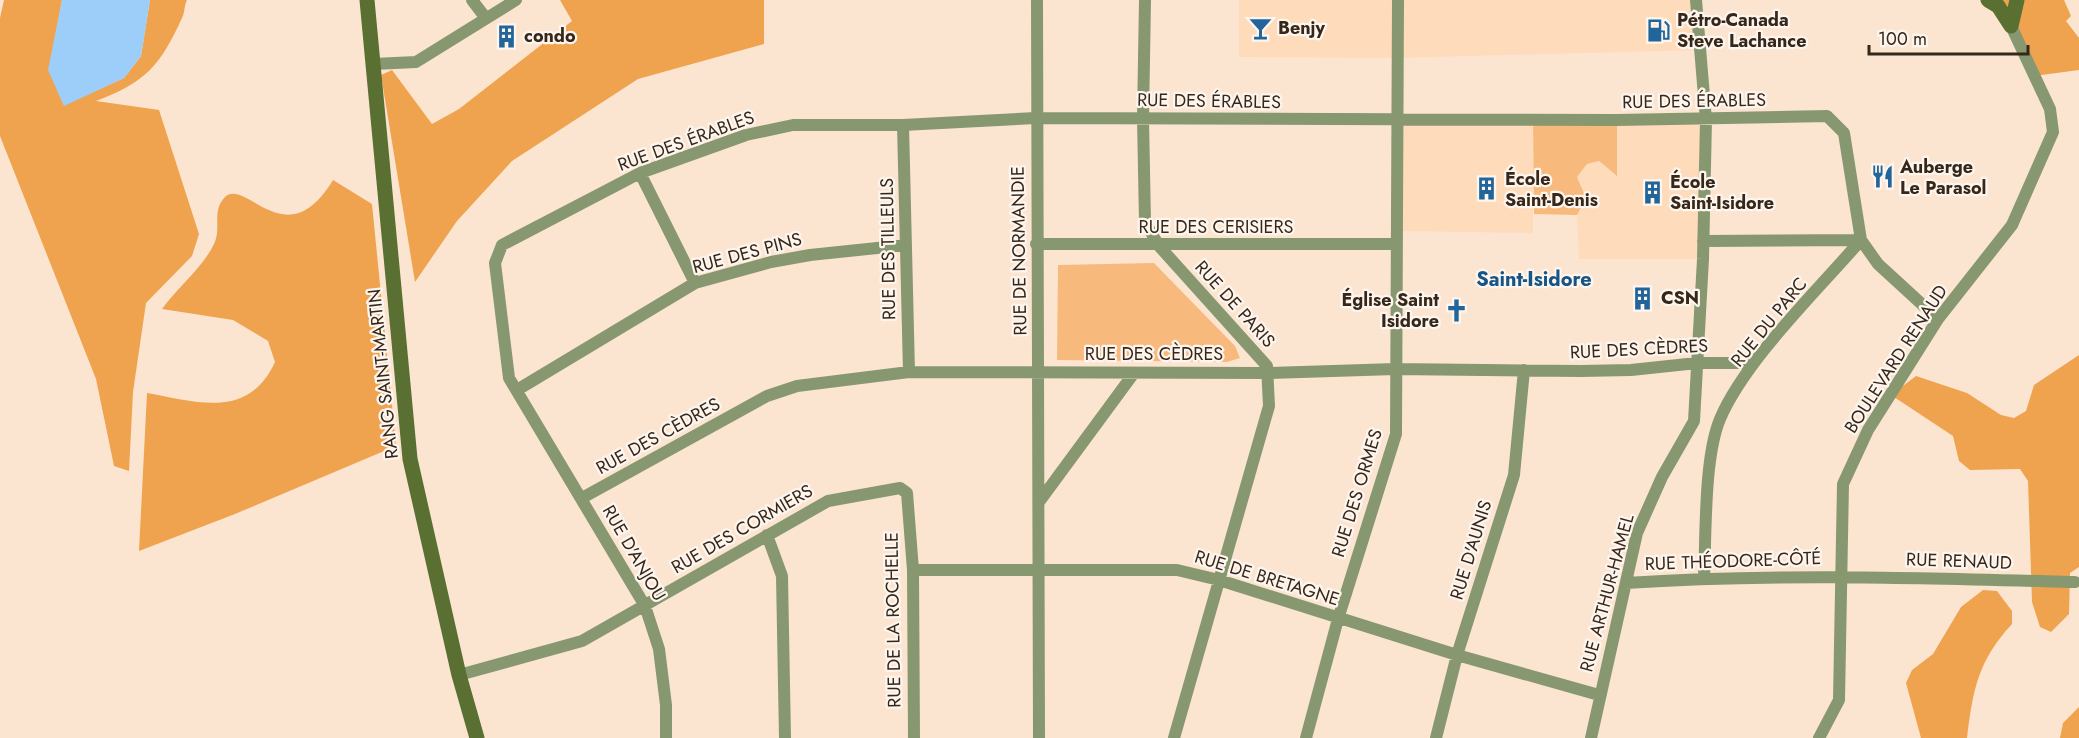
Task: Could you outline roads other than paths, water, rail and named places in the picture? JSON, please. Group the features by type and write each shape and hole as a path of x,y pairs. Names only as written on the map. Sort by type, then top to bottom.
{"street":[{"name":"RANG SAINT-MARTIN","path":"367,0 410,459 459,675 477,738"},
{"path":"472,0 485,17"},
{"path":"374,64 416,62 485,17 516,0"},
{"name":"RUE DE NORMANDIE","path":"1037,0 1039,738"},
{"name":"RUE DE PARIS","path":"1145,0 1143,118 1145,222 1159,246 1267,366 1268,373 1269,406 1174,738"},
{"name":"RUE DES ORMES","path":"1306,738 1338,619 1396,435 1395,244 1399,120 1398,0"},
{"name":"RUE ARTHUR-HAMEL","path":"1591,738 1637,533 1662,477 1694,421 1703,241 1706,120 1695,0"},
{"path":"1988,0 1998,6 2011,26"},
{"path":"2011,26 2017,0"},
{"name":"BOULEVARD RENAUD","path":"1819,738 1839,700 1843,484 1868,430 1938,319 2012,225 2045,155 2053,132 2050,109 2011,26"},
{"name":"RUE DES ÉRABLES","path":"495,263 502,245 640,173 746,135 793,126 903,125 1036,118 1706,120 1827,116 1844,133 1861,240"},
{"name":"RUE DES TILLEULS","path":"903,125 909,372"},
{"path":"640,173 695,284"},
{"path":"1703,241 1861,240 1878,264 1938,319"},
{"name":"RUE DU PARC","path":"1704,578 1712,450 1720,419 1754,363 1861,240"},
{"name":"RUE DES CERISIERS","path":"1036,244 1159,246 1395,244"},
{"name":"RUE DES PINS","path":"517,390 695,284 771,262 810,255 906,245"},
{"name":"RUE D'ANJOU","path":"495,263 509,378 645,606 658,648 666,705 666,738"},
{"name":"RUE DES CÈDRES","path":"582,498 767,396 797,386 909,372 1268,373 1395,369 1631,370 1697,363 1754,363"},
{"name":"RUE D'AUNIS","path":"1436,738 1457,655 1514,475 1524,370"},
{"path":"1039,502 1134,373"},
{"name":"RUE DES CORMIERS","path":"459,675 582,641 828,501 900,488 907,493 907,501"},
{"name":"RUE DE LA ROCHELLE","path":"907,501 913,570 914,738"},
{"path":"767,535 782,576 785,738"},
{"name":"RUE DE BRETAGNE","path":"913,570 1038,568 1177,570 1219,580 1338,619 1599,695"},
{"name":"RUE THÉODORE-CÔTÉ","path":"1626,583 1704,578 1841,576"},
{"name":"RUE RENAUD","path":"1841,576 2075,582"}],"water":[{"path":"62,0 150,0 141,56 124,78 64,106 48,70"}],"place":[{"name":"Benjy","path":"1260,28"},
{"name":"Pétro-Canada Steve Lachance","path":"1659,30"},
{"name":"condo","path":"506,36"},
{"name":"Auberge Le Parasol","path":"1882,177"},
{"name":"École Saint-Denis","path":"1487,189"},
{"name":"École Saint-Isidore","path":"1652,192"},
{"name":"CSN","path":"1643,298"},
{"name":"Église Saint Isidore","path":"1457,310"}],"district":[{"name":"Saint-Isidore","path":"1534,279"}]}
